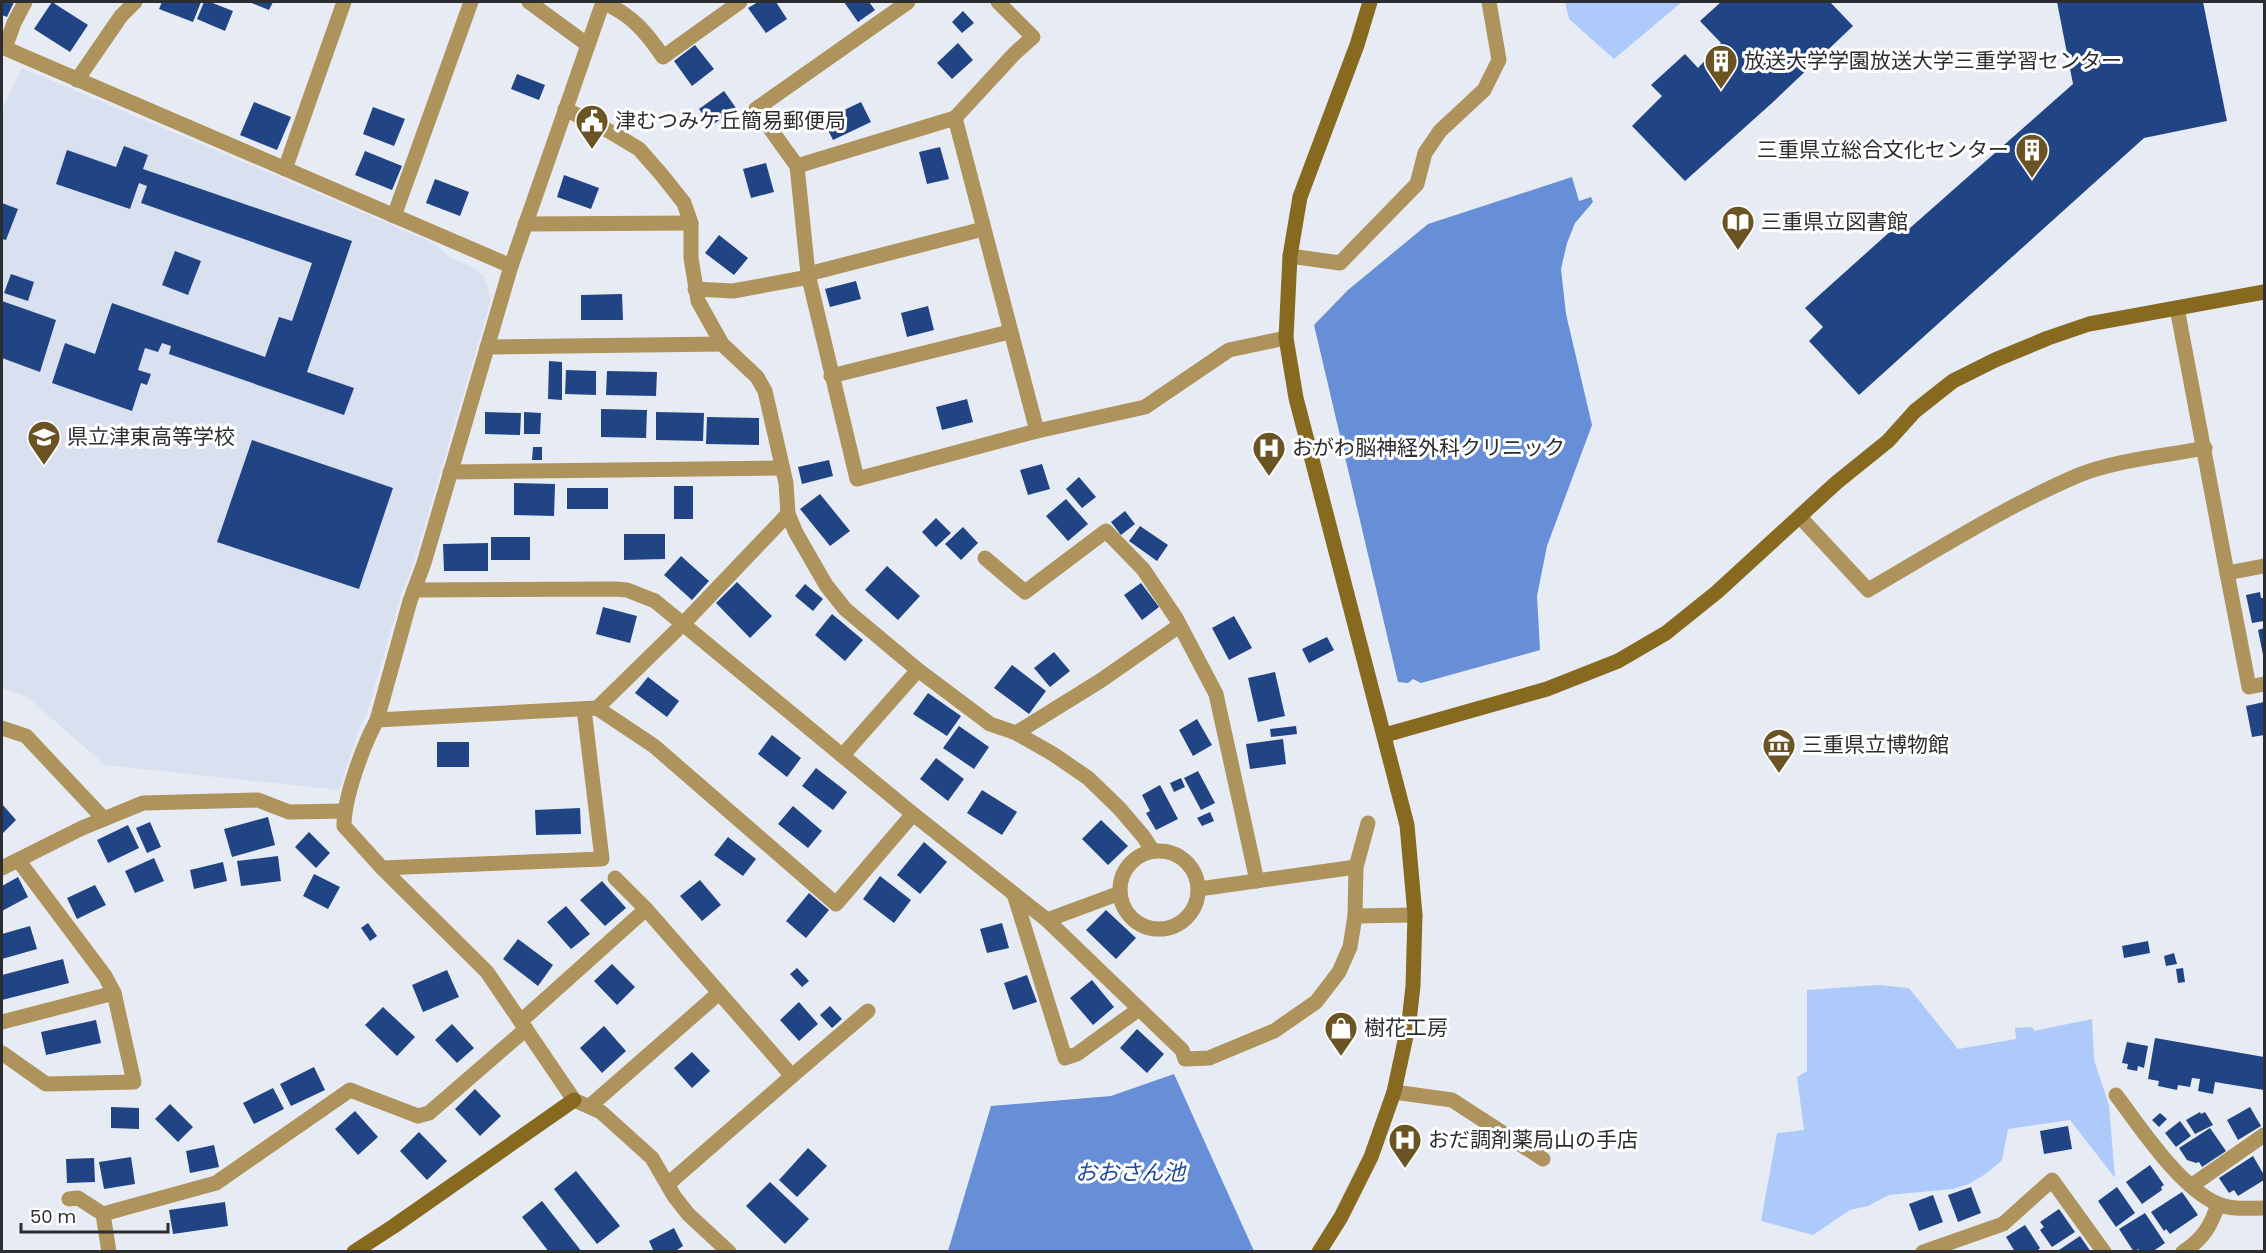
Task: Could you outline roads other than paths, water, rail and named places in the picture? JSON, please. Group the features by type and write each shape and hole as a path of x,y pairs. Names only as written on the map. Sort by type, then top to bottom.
{"street":[{"path":"25,2 3,47 511,266"},
{"path":"77,80 121,16 135,2"},
{"path":"285,169 344,2"},
{"path":"394,216 471,2"},
{"path":"529,2 588,45"},
{"path":"729,1251 688,1214 674,1196 652,1158 601,1112 574,1100 487,972 382,868 344,826 344,811 368,736 377,720 511,266 603,2 619,9 634,20 663,57 740,2"},
{"path":"908,2 756,109 797,166 808,276 857,479 1037,431 1145,406 1229,350 1286,338"},
{"path":"797,166 955,118 1014,54 1033,37 998,2"},
{"path":"1319,1251 1341,1217 1371,1157 1394,1092 1409,1022 1413,986 1415,915 1407,825 1296,398 1286,338 1290,256 1300,197 1357,45 1370,2"},
{"path":"1290,256 1340,263 1417,184 1425,153 1440,131 1484,90 1499,60 1489,2"},
{"path":"565,109 639,149 684,203 691,223 695,290 698,301 723,344 757,377 765,391 786,483 788,514 796,533 826,585 845,609 918,670 990,724 1016,733 1053,754 1088,778 1119,808 1153,851"},
{"path":"955,118 1009,332 1037,431"},
{"path":"525,224 691,223"},
{"path":"695,290 733,291 808,276 983,230"},
{"path":"1385,735 1547,689 1618,661 1675,625 1717,592 1836,483 1888,441 1915,411 1953,381 2048,338 2089,324 2265,292"},
{"path":"2177,308 2249,687 2265,684"},
{"path":"831,376 1009,332"},
{"path":"487,347 723,344"},
{"path":"1800,517 1868,590 1989,520 2080,475 2111,466 2205,448"},
{"path":"450,472 782,468"},
{"path":"590,708 683,624 788,514"},
{"path":"985,558 1025,592 1106,531 1143,569 1176,618 1216,694 1257,881"},
{"path":"2227,573 2265,566"},
{"path":"414,590 627,590 655,601 913,814 1047,920 1182,1050 1185,1059 1209,1058 1275,1031 1316,1002 1329,987 1339,972 1350,947 1355,916 1356,867 1368,823"},
{"path":"1016,733 1100,681 1179,626"},
{"path":"843,755 918,670"},
{"path":"377,720 590,708 654,746 836,904 913,814"},
{"path":"382,868 603,858 590,708"},
{"path":"2,728 26,736 104,819"},
{"path":"2,868 143,803 258,800 289,812 344,811"},
{"path":"1153,851 1166,851 1178,855 1188,863 1195,874 1199,889 1198,899 1185,920 1175,927 1162,930 1149,929 1137,923 1127,913 1120,893 1123,875 1130,864 1140,856 1153,851"},
{"path":"2,1053 46,1084 134,1082 114,993 105,976 18,860"},
{"path":"1199,889 1356,867"},
{"path":"615,878 646,909 792,1076"},
{"path":"1047,920 1120,893"},
{"path":"1014,894 1065,1058 1077,1054 1140,1009"},
{"path":"69,1199 78,1198 103,1214 216,1183 350,1090 418,1116 429,1113 646,909"},
{"path":"1355,916 1415,915"},
{"path":"2,1022 114,993"},
{"path":"590,1106 719,993"},
{"path":"668,1184 868,1011"},
{"path":"1394,1092 1452,1100 1543,1159"},
{"path":"2116,1095 2182,1179 2191,1186 2218,1204 2231,1208 2265,1208"},
{"path":"354,1251 394,1226 574,1100"},
{"path":"2191,1186 2265,1135"},
{"path":"1923,1251 2003,1224 2052,1180 2104,1251"},
{"path":"2183,1251 2198,1240 2211,1225 2218,1204"},
{"path":"103,1214 109,1251"}],"water":[{"path":"1572,177 1579,201 1591,197 1593,202 1575,223 1567,243 1561,269 1566,314 1592,425 1547,546 1537,596 1540,650 1421,683 1413,679 1408,683 1398,682 1314,325 1348,290 1428,224"},
{"name":"おおさん池","path":"1174,1074 1254,1251 948,1251 991,1106 1111,1096"}],"place":[{"name":"放送大学学園放送大学三重学習センター","path":"1721,90"},
{"name":"津むつみケ丘簡易郵便局","path":"592,150"},
{"name":"三重県立総合文化センター","path":"2032,179"},
{"name":"三重県立図書館","path":"1738,251"},
{"name":"県立津東高等学校","path":"44,466"},
{"name":"おがわ脳神経外科クリニック","path":"1269,477"},
{"name":"三重県立博物館","path":"1779,774"},
{"name":"樹花工房","path":"1341,1057"},
{"name":"おだ調剤薬局山の手店","path":"1405,1169"}]}
